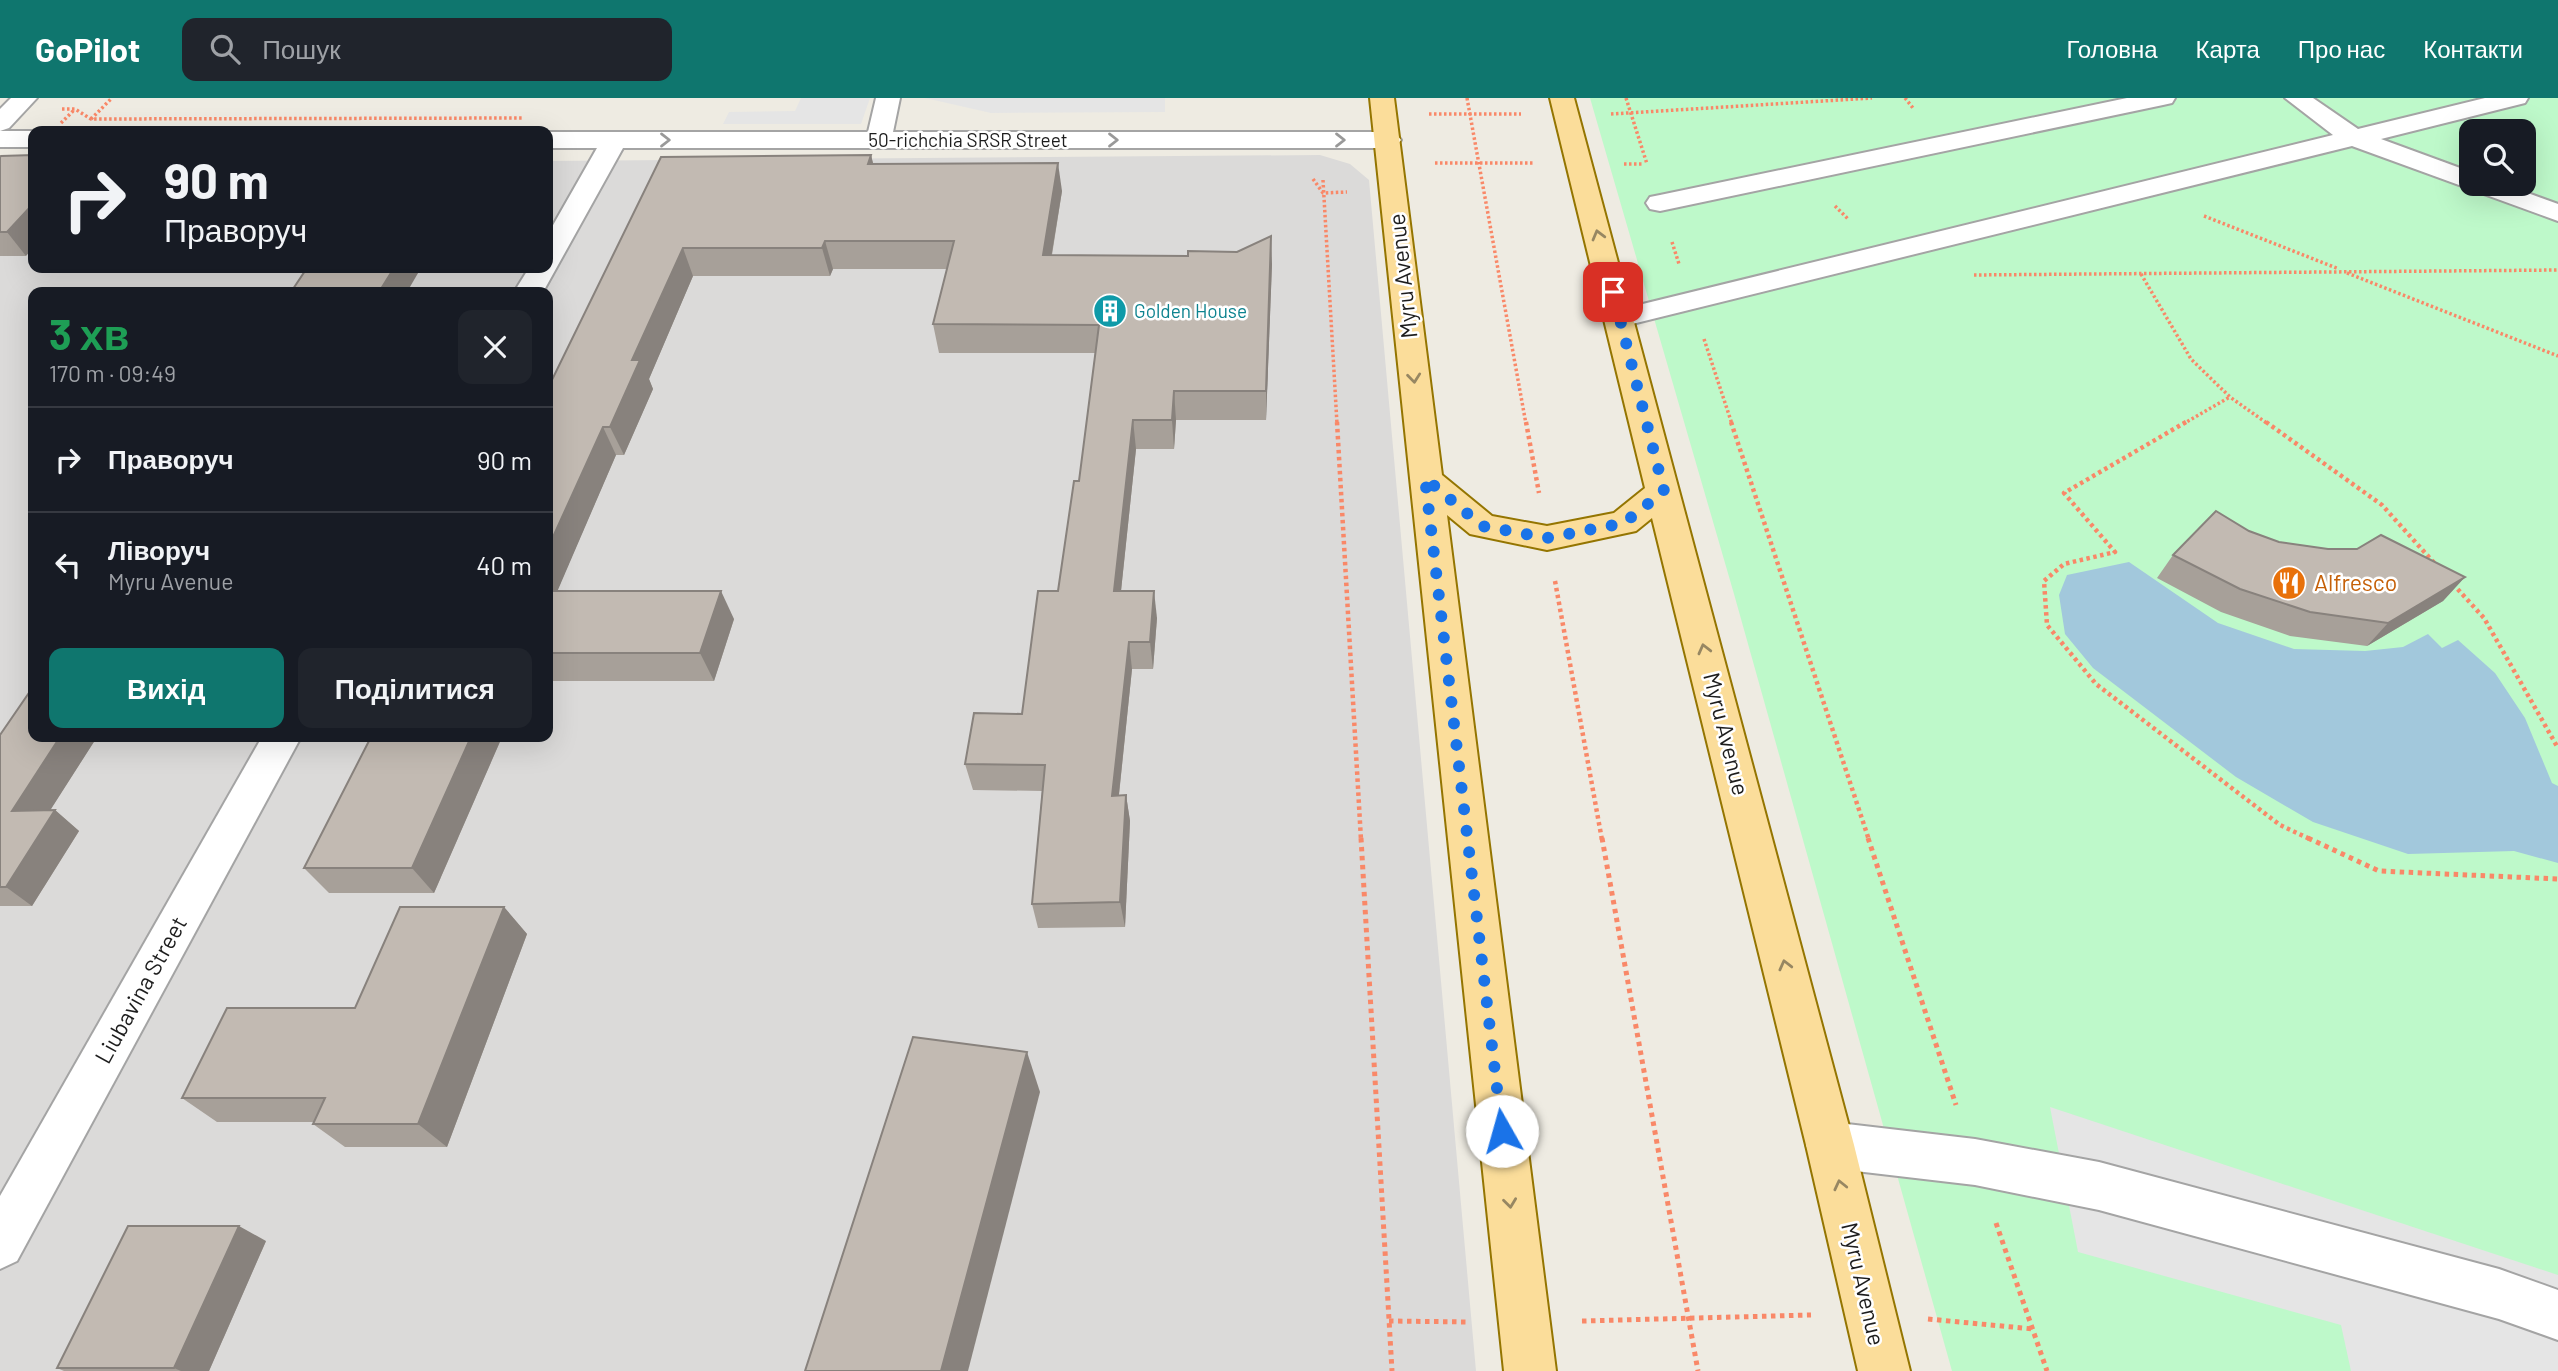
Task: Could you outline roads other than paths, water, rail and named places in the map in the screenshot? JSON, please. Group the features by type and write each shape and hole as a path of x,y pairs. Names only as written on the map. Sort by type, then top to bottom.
{"main road":[{"name":"Myru Avenue","path":"1382,98 1530,1371"},
{"name":"Myru Avenue","path":"1562,98 1830,1145 1884,1371"},
{"path":"1425,478 1482,526 1547,538 1624,523 1664,491"}],"street":[{"path":"0,123 25,98"},
{"path":"879,140 888,98"},
{"path":"1660,204 2164,98"},
{"path":"2297,98 2354,138 2459,177"},
{"path":"1620,318 2516,98"},
{"path":"0,139 28,139"},
{"name":"50-richchia SRSR Street","path":"553,140 1388,140"},
{"path":"553,250 614,140"},
{"path":"2511,196 2558,213"},
{"name":"Liubavina Street","path":"0,1244 279,742"},
{"path":"1830,1145 1975,1162 2099,1186 2499,1294 2558,1315"}],"water":[{"path":"2129,562 2218,623 2294,649 2365,651 2403,647 2428,634 2442,648 2458,640 2495,673 2525,718 2552,783 2558,786 2558,863 2514,851 2408,854 2313,822 2236,777 2093,668 2065,634 2059,595 2067,575"}],"place":[{"name":"Golden House","path":"1110,311"},
{"name":"Alfresco","path":"2289,583"}]}
